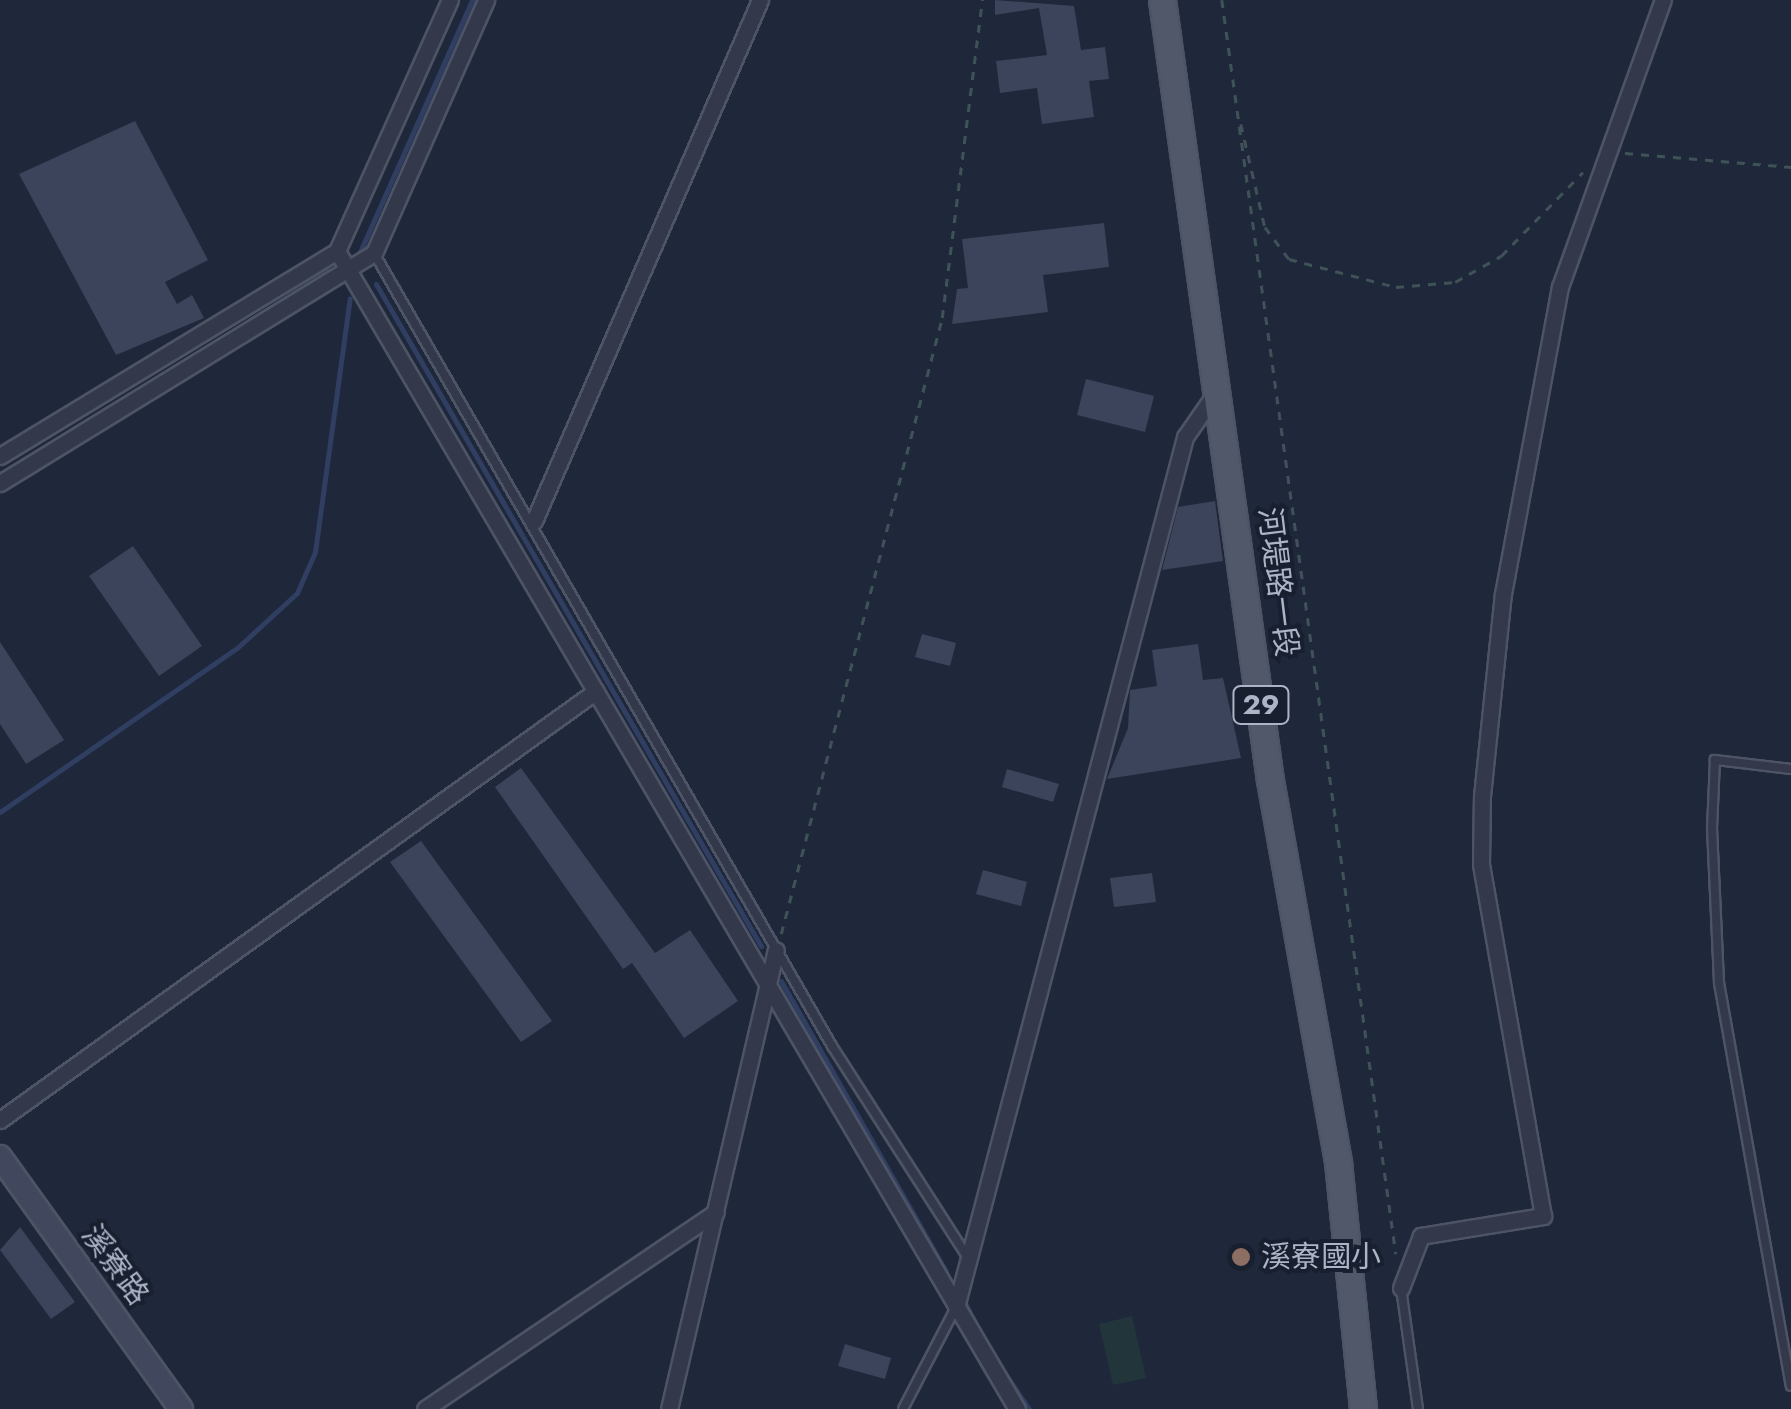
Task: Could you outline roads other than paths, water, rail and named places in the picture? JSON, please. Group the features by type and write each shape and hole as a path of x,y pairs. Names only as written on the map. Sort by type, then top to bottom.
{"main road":[{"name":"河堤路一段","path":"1162,0 1221,386 1270,780 1338,1162 1363,1409"}],"street":[{"path":"0,456 337,251 450,0"},
{"path":"0,484 374,253 486,0"},
{"path":"534,521 760,0"},
{"path":"1400,1288 1421,1236 1543,1216 1491,932 1482,796 1503,594 1560,287 1601,155 1663,0"},
{"path":"337,251 1016,1409"},
{"path":"956,1307 1185,437 1221,386"},
{"path":"0,1120 596,691"},
{"path":"668,1409 776,950"},
{"name":"溪寮路","path":"0,1157 181,1409"},
{"path":"425,1409 716,1212"}],"lane":[{"path":"374,253 534,521 776,950 970,1262"},
{"path":"1791,770 1715,760 1712,828 1719,982 1791,1386"},
{"path":"1400,1288 1418,1409"},
{"path":"903,1409 956,1307"}],"waterway":[{"path":"359,254 472,0"},
{"path":"252,319 328,271"},
{"path":"376,284 761,946"},
{"path":"0,812 237,648 297,593 315,552 350,298"},
{"path":"781,981 946,1271"},
{"path":"964,1301 981,1334"},
{"path":"1002,1369 1029,1409"}],"place":[{"name":"溪寮國小","path":"1241,1257"}]}
